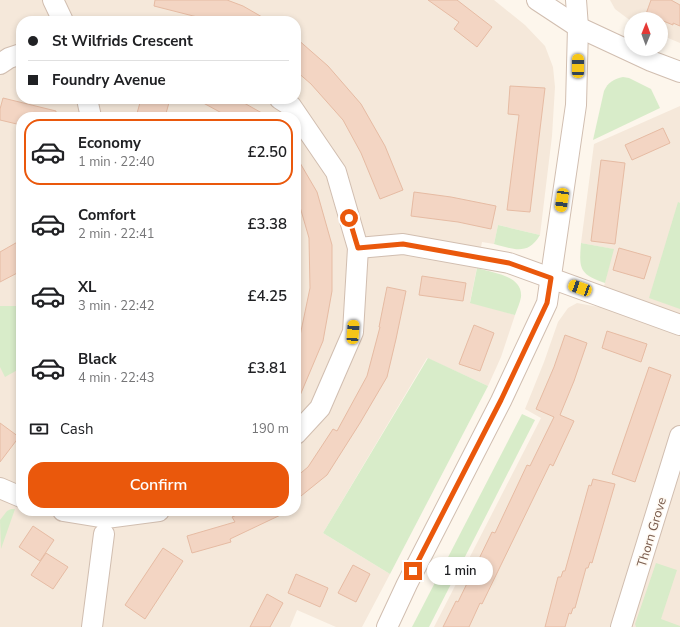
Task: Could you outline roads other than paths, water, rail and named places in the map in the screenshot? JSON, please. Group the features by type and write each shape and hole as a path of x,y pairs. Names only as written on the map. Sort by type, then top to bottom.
{"street":[{"path":"53,0 61,16"},
{"path":"536,0 578,27 680,72"},
{"path":"387,627 407,584 501,400 547,303 576,105 578,27 576,0"},
{"path":"0,64 16,56"},
{"path":"288,104 295,112"},
{"path":"301,121 336,172 358,248 353,332 320,408 301,429"},
{"path":"358,248 403,244 509,263 680,325"},
{"name":"Thorn Grove","path":"621,627 680,436"},
{"path":"0,488 16,495"},
{"path":"84,516 105,521 132,516"},
{"path":"92,627 105,521"}]}
